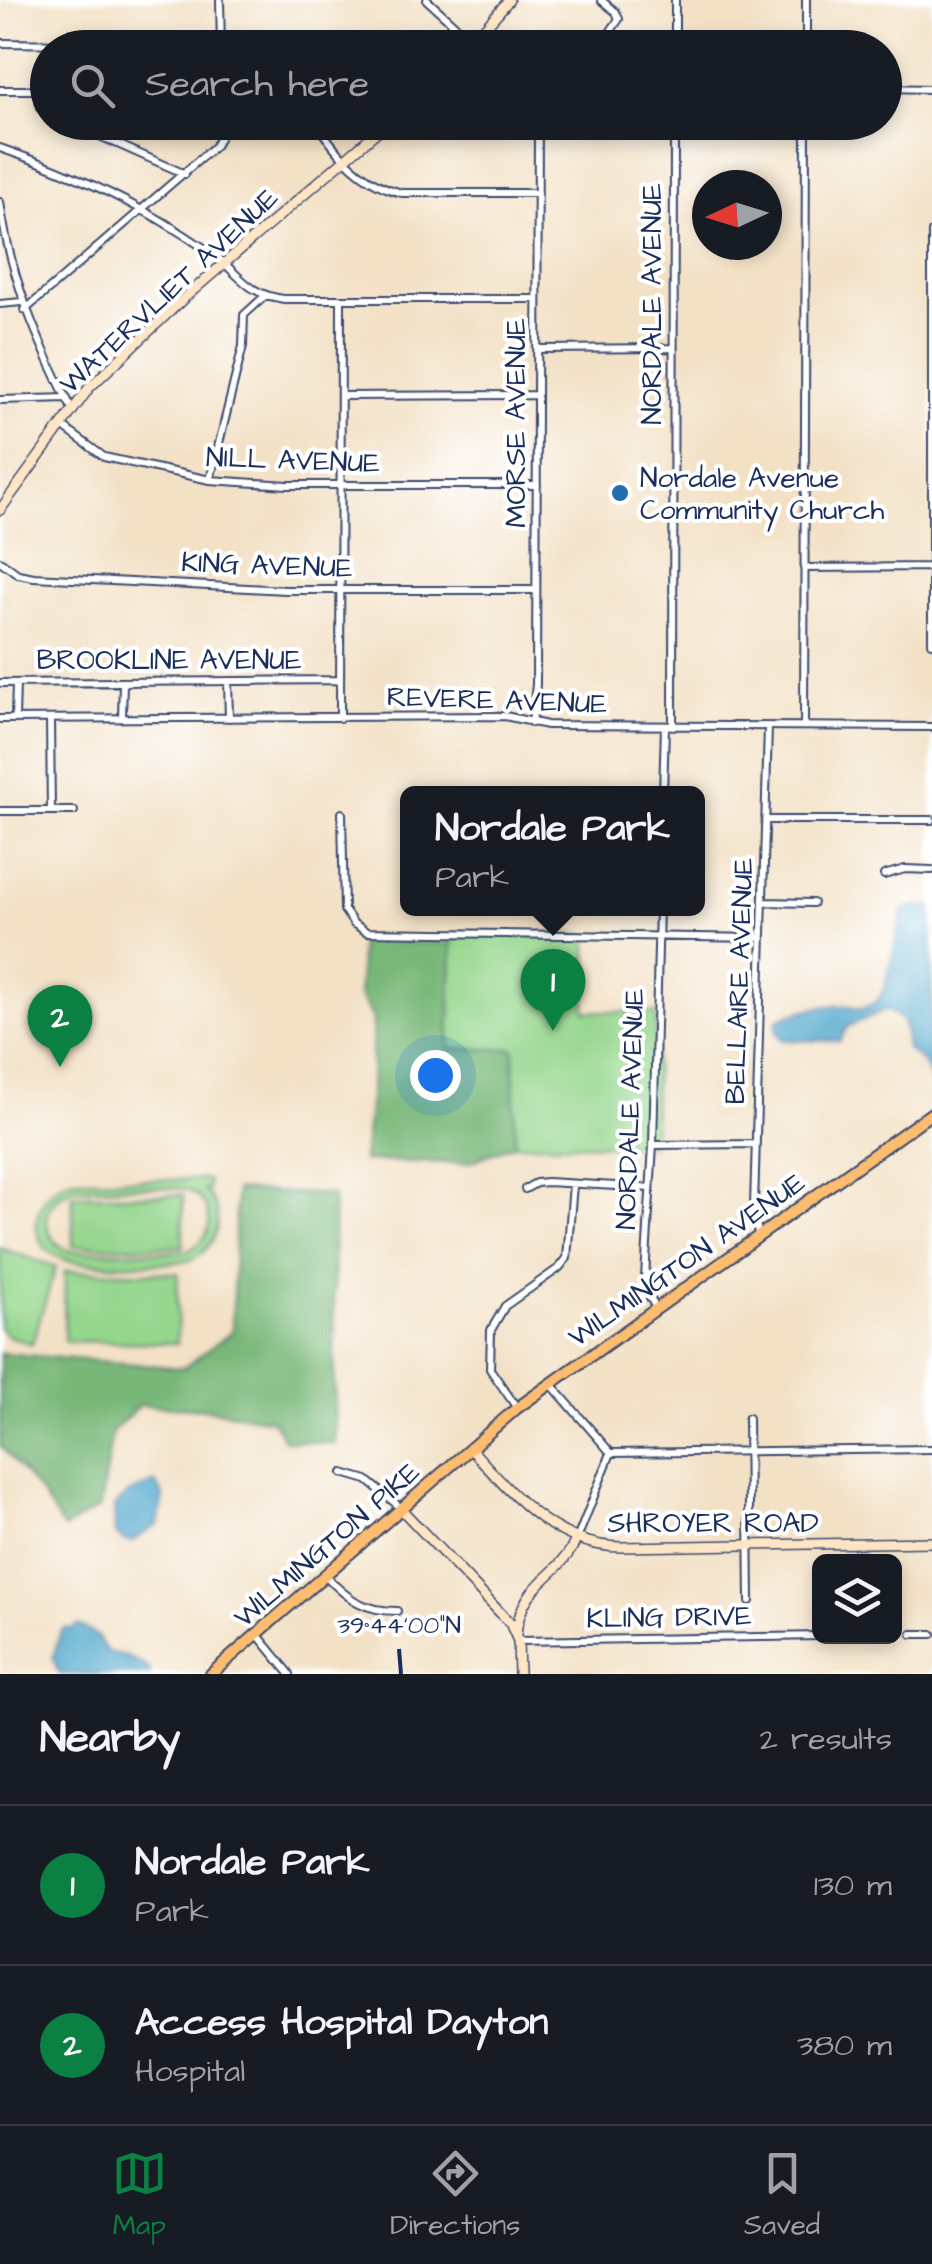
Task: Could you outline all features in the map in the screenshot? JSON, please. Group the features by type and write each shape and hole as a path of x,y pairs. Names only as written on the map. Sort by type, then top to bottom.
{"main road":[{"name":"WILMINGTON AVENUE","path":"470,1448 550,1383 932,1113"},
{"name":"WILMINGTON PIKE","path":"210,1674 470,1448"}],"street":[{"path":"220,0 220,30"},
{"path":"427,0 458,30"},
{"path":"485,30 510,0"},
{"path":"601,0 619,19 611,30"},
{"path":"675,0 675,30"},
{"path":"806,0 806,30"},
{"path":"0,43 30,43"},
{"path":"902,88 932,88"},
{"path":"0,90 30,90"},
{"path":"108,140 184,174"},
{"path":"0,304 24,306 143,210 218,140"},
{"path":"331,140 372,183 402,193 538,193"},
{"name":"WATERVLIET AVENUE","path":"0,510 72,409 115,362 368,140"},
{"name":"MORSE AVENUE","path":"532,723 536,684 538,140"},
{"name":"NORDALE AVENUE","path":"665,786 669,726 674,140"},
{"path":"804,726 806,140"},
{"path":"0,148 143,210 266,296 538,298"},
{"path":"0,202 24,306 72,409"},
{"path":"931,639 932,232"},
{"path":"210,480 243,346 244,316 266,296"},
{"path":"340,718 341,299"},
{"path":"538,348 673,348"},
{"path":"341,396 537,396"},
{"path":"0,400 67,398"},
{"name":"NILL AVENUE","path":"61,425 104,457 210,480 340,485 537,485"},
{"name":"KING AVENUE","path":"0,561 18,574 34,577 340,590 536,590"},
{"path":"804,568 930,567"},
{"name":"BROOKLINE AVENUE","path":"0,683 339,680"},
{"path":"228,681 229,718"},
{"path":"122,682 122,718"},
{"path":"15,719 16,683"},
{"name":"REVERE AVENUE","path":"0,719 505,716 532,723 932,727"},
{"path":"50,719 52,810"},
{"name":"BELLAIRE AVENUE","path":"758,1236 754,1206 768,727"},
{"path":"0,811 74,811"},
{"path":"342,813 344,910 354,924 367,932 762,938"},
{"path":"766,820 932,820"},
{"path":"884,875 905,869 932,870"},
{"path":"763,902 813,902"},
{"name":"NORDALE AVENUE","path":"656,1308 645,1278 659,916"},
{"path":"653,1145 756,1144"},
{"path":"525,1189 536,1183 650,1188"},
{"path":"517,1408 490,1369 491,1330 505,1306 568,1258 574,1184"},
{"path":"550,1383 610,1454"},
{"path":"748,1418 750,1601"},
{"name":"SHROYER ROAD","path":"470,1448 528,1508 576,1540 606,1546 932,1542"},
{"path":"610,1454 932,1448"},
{"path":"519,1674 517,1638 522,1606 528,1593 566,1556 576,1540 610,1454"},
{"path":"343,1473 368,1480 402,1509 510,1623 517,1638"},
{"path":"326,1576 360,1605 397,1610"},
{"path":"257,1634 290,1674"},
{"path":"912,1634 932,1634"},
{"name":"KLING DRIVE","path":"517,1638 812,1636"}],"green space":[{"path":"452,934 588,935 585,1011 656,1013 653,1145 515,1144 514,1049 449,1049"},
{"path":"360,940 452,943 449,1049 514,1049 515,1144 468,1163 363,1161 373,1018 359,995"},
{"path":"73,1179 208,1180 208,1190 204,1190 216,1210 217,1220 213,1240 188,1261 106,1264 63,1259 49,1252 37,1230 41,1205 60,1185","holes":["73,1189 183,1189 205,1206 207,1233 186,1252 69,1251 52,1237 47,1218 54,1201"]},
{"path":"236,1190 333,1195 335,1444 284,1440 272,1420 207,1409 139,1405 112,1432 100,1507 64,1529 42,1495 0,1445 0,1353 183,1368 232,1332"},
{"path":"73,1195 183,1195 183,1247 73,1246"},
{"path":"0,1248 56,1267 32,1344 8,1336 0,1328"},
{"path":"65,1271 178,1273 177,1343 64,1341"}],"water":[{"path":"915,906 932,907 932,1083 923,1062 907,1049 903,1021 887,1009 847,1027 840,1041 783,1040 777,1033 776,1021 785,1017 831,1006 862,1009 876,1002 884,990 903,911"},
{"path":"155,1482 163,1496 158,1525 133,1541 125,1541 115,1534 114,1506 130,1493"},
{"path":"79,1625 97,1636 107,1652 124,1655 150,1669 150,1674 59,1674 53,1657 59,1638 65,1628 71,1630"}],"place":[{"name":"Nordale Avenue Community Church","path":"620,493"},
{"name":"Nordale Park","path":"553,1031"},
{"name":"Access Hospital Dayton","path":"60,1067"}]}
